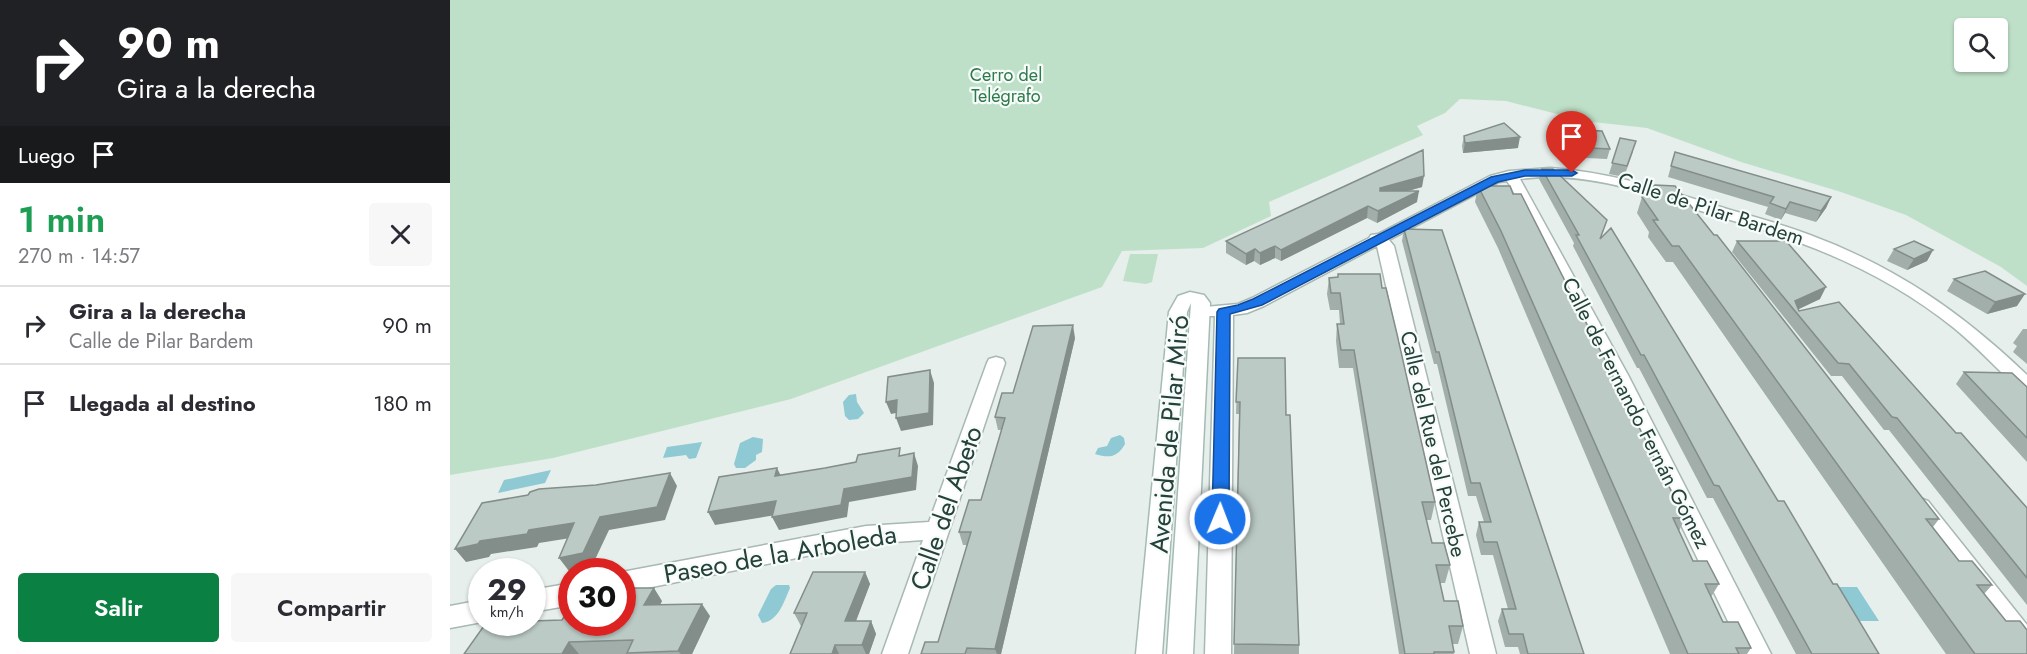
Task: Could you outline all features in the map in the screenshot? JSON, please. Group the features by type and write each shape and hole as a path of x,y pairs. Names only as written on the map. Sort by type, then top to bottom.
{"street":[{"name":"Calle de Pilar Bardem","path":"1200,312 1224,312 1241,309 1258,302 1481,184 1509,175 1553,172 1607,177 1805,238 1878,271 1940,310 1964,328 2027,386"},
{"name":"Calle de Fernando Fernán Gómez","path":"1509,175 1518,186 1618,375 1758,654"},
{"path":"1690,202 1687,208 1702,227"},
{"name":"Calle del Rue del Percebe","path":"1377,238 1386,246 1483,654"},
{"name":"Avenida de Pilar Miró","path":"1149,654 1179,303 1184,298 1191,297 1198,299 1201,303 1180,654"},
{"name":"Avenida de Pilar Miró","path":"1218,654 1224,312"},
{"name":"Calle del Abeto","path":"895,654 996,363"},
{"path":"1907,492 2027,645"},
{"name":"Paseo de la Arboleda","path":"636,580 866,535 902,531 938,531"},
{"path":"450,617 468,614"}],"green space":[{"name":"Cerro del Telégrafo","path":"450,0 2027,0 2027,286 2001,267 1906,215 1841,192 1741,162 1647,128 1584,121 1506,101 1460,99 1445,113 1417,126 1423,135 1269,202 1271,216 1203,248 1122,251 1102,287 791,399 553,458 450,475"},
{"path":"1130,254 1158,254 1152,282 1146,284 1123,281"}],"water":[{"path":"856,394 857,402 864,413 858,419 849,420 845,416 843,402 849,395"},
{"path":"1120,435 1124,438 1125,444 1119,452 1109,456 1095,454 1098,448 1107,446 1111,438"},
{"path":"753,437 763,439 762,452 756,455 756,460 745,468 736,468 734,464 740,443"},
{"path":"702,442 696,458 689,459 686,455 663,458 667,447"},
{"path":"551,470 545,483 498,493 504,480"},
{"path":"776,585 789,585 790,588 773,619 762,623 758,615 771,589"},
{"path":"1832,587 1857,587 1879,621 1853,621"}],"building":[{"path":"1504,123 1520,137 1465,143 1464,136"},
{"path":"1562,129 1602,131 1610,149 1569,147"},
{"path":"1620,138 1636,141 1627,166 1612,163"},
{"path":"1423,150 1424,176 1380,188 1380,191 1419,191 1378,211 1368,206 1281,250 1275,246 1260,253 1255,249 1246,254 1226,241"},
{"path":"1675,152 1831,197 1821,211 1790,202 1786,209 1770,203 1774,197 1671,166"},
{"path":"1542,169 1553,169 1607,220 1600,239 1611,228 1778,501 1784,501 1833,584 1837,584 1879,654 1812,654 1719,486 1714,485 1644,355 1641,355"},
{"path":"1655,185 1675,186 1714,235 1717,235 1939,519 1926,519 1959,561 1972,561 1992,585 1977,585 2006,621 2020,621 2027,630 2027,654 1975,654 1679,246 1672,246 1653,220 1658,220 1642,197"},
{"path":"1478,186 1510,186 1513,194 1521,194 1685,518 1673,518 1693,561 1707,561 1719,584 1705,584 1723,622 1738,622 1751,648 1736,648 1739,654 1688,654 1501,231"},
{"path":"1404,229 1442,230 1584,654 1528,654 1523,634 1509,634 1502,609 1516,609 1497,542 1484,542 1479,522 1491,522 1480,483 1471,483 1439,352 1436,352"},
{"path":"1737,241 1786,241 1826,287 1795,301 1799,311 1839,302 1956,433 1961,433 2027,508 2027,578 1897,418 1892,417 1849,364 1838,363"},
{"path":"1914,241 1933,250 1914,259 1894,249"},
{"path":"1985,271 2025,294 1995,302 1954,279"},
{"path":"1338,274 1380,274 1382,288 1386,288 1435,502 1422,502 1432,543 1444,543 1450,565 1436,565 1444,601 1458,601 1463,626 1449,626 1454,652 1405,654 1354,350 1341,350 1337,324 1344,324 1340,293 1331,293 1329,278 1338,277"},
{"path":"1073,325 995,649 967,648 965,654 921,654 925,642 938,642 971,532 959,532 969,500 981,500 1005,418 995,417 1002,393 1013,393 1033,326"},
{"path":"1238,358 1285,358 1286,415 1290,415 1299,645 1234,644 1240,402 1236,402"},
{"path":"930,370 929,413 896,418 897,400 886,402 888,377"},
{"path":"1964,372 2012,373 2027,387 2027,438"},
{"path":"900,448 899,456 914,453 912,477 844,489 841,505 772,517 776,501 708,512 719,477 777,468 775,476 825,468 856,462 858,455"},
{"path":"670,473 657,507 600,517 583,553 559,558 574,523 529,530 527,534 480,541 478,544 455,549 482,503 528,495 539,489 596,485"},
{"path":"813,572 865,572 845,621 871,621 862,645 835,645 832,654 790,654 807,613 794,613"},
{"path":"636,588 654,588 644,605 702,604 678,651 627,653 633,640 569,642 562,654 464,654 477,636 546,636 546,621 558,620 558,636 636,636"}],"route":[{"path":"1220,519 1224,312 1241,309 1258,302 1481,184 1509,175 1525,173 1572,173"}]}
